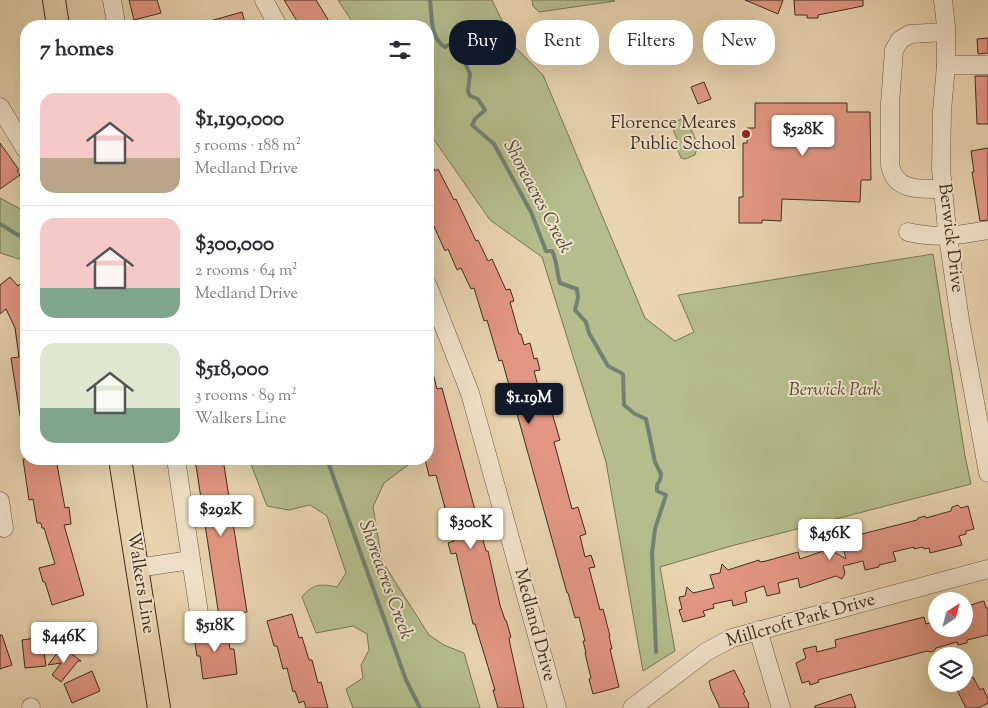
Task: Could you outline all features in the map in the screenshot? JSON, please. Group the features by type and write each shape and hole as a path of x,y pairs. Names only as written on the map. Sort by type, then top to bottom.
{"main road":[{"path":"54,0 57,20"},
{"name":"Walkers Line","path":"121,465 160,708"}],"street":[{"path":"112,0 115,20"},
{"path":"264,0 275,20"},
{"name":"Berwick Drive","path":"943,0 946,32 946,65 942,111 941,169 948,237 960,320 988,473"},
{"path":"943,189 903,185 896,180 890,165 890,104 894,50 900,40 910,34 946,32"},
{"path":"946,65 988,65"},
{"path":"0,107 20,128"},
{"path":"908,232 948,237 988,230"},
{"name":"Medland Drive","path":"434,301 470,393 557,708"},
{"path":"177,465 199,613"},
{"path":"0,501 4,528"},
{"path":"137,568 191,560"},
{"name":"Millcroft Park Drive","path":"632,708 706,652 732,638 988,569"},
{"path":"758,630 781,708"}],"green space":[{"name":"Berwick Park","path":"338,0 492,0 502,20 449,20 449,65 516,65 516,48 526,58 526,65 533,65 543,75 645,318 675,341 694,332 678,295 933,254 971,484 731,546 660,567 675,651 643,671 606,462 542,257 490,220 434,140 434,20 351,20"},
{"path":"532,0 615,1 539,12 533,6"},
{"path":"684,118 687,120 698,145 695,155 685,159 681,158 676,146 678,141 672,127 672,123"},
{"path":"0,198 20,209 20,259 0,253"},
{"path":"251,465 408,465 384,483 373,507 382,561 429,635 444,645 464,653 480,708 353,708 346,689 363,678 361,665 369,650 367,634 353,626 316,633 302,597 314,587 326,585 337,587 346,573 327,516 310,505 289,510 267,506"}],"building":[{"path":"129,0 157,0 161,13 134,20"},
{"path":"284,0 316,0 328,20 296,20"},
{"path":"745,0 783,0 778,14"},
{"path":"794,0 863,0 863,6 818,15 818,18 807,18 807,15 795,15"},
{"path":"242,12 244,20 214,20"},
{"path":"988,38 988,53 978,54 977,39"},
{"path":"975,76 988,76 988,124 977,124"},
{"path":"704,82 711,99 698,104 691,87"},
{"path":"755,103 847,103 847,112 870,112 871,180 861,180 860,202 782,199 781,221 762,220 762,223 739,223 739,197 743,197 743,143 747,143 747,128 755,128"},
{"path":"0,143 19,170 17,171 20,175 0,189"},
{"path":"988,148 988,220 980,221 972,172 974,172 971,151"},
{"path":"434,169 435,171 438,169 454,200 456,199 488,261 492,259 506,290 510,289 514,301 510,302 519,334 521,334 524,345 530,343 534,359 537,358 540,370 534,371 546,415 552,413 560,440 554,442 572,509 578,507 586,534 580,536 585,557 591,555 595,567 589,568 600,610 603,609 610,636 612,649 610,649 619,687 593,694 583,641 585,641 579,617 575,618 567,593 502,360 499,361 487,320 484,321 474,288 471,289 461,268 457,270 448,249 445,251 434,226"},
{"path":"10,277 18,286 20,284 20,416 11,358 19,357 15,328 6,309 0,314 0,285"},
{"path":"434,377 437,389 442,388 486,551 488,551 500,605 511,637 509,638 510,644 524,708 498,708 493,690 495,690 475,624 473,624 456,553 451,554 448,543 454,541 436,475 429,476 426,465 434,465"},
{"path":"24,465 57,465 65,508 69,507 71,524 64,525 84,595 52,605 39,568 55,564 44,528 42,528 41,523 37,523 33,499 29,500"},
{"path":"196,465 224,465 247,612 219,616"},
{"path":"958,505 961,508 968,506 974,529 966,531 966,534 959,536 962,545 930,553 929,548 924,549 923,547 893,552 896,561 879,565 879,567 865,570 863,561 843,566 845,573 842,579 836,576 800,588 798,578 778,583 780,593 767,596 764,586 745,592 747,602 733,606 732,600 713,604 714,608 703,611 705,616 683,622 679,610 682,609 679,597 685,596 687,587 693,593 714,588 710,575 720,573 722,564 728,570 759,560 760,562 766,561 798,552 800,559 829,549 846,559 841,540 848,538 849,534 855,532 858,535 917,520 925,516 926,518 951,511 952,507"},
{"path":"984,601 986,608 988,608 988,635 967,640 967,643 958,645 957,642 940,647 928,647 928,651 818,680 819,682 810,685 809,681 802,683 796,663 806,658 803,649 816,646 817,652 836,647 835,640 924,617 926,624 928,623 928,638 972,638 973,604"},
{"path":"292,614 299,638 302,637 309,660 312,660 318,683 321,682 328,708 306,708 304,701 299,703 295,691 293,692 287,668 283,669 277,646 274,646 267,621"},
{"path":"226,626 230,649 234,649 237,674 203,679 200,656 197,656 193,631"},
{"path":"0,635 2,635 12,665 0,669"},
{"path":"42,637 46,666 25,668 22,640"},
{"path":"62,647 81,661 78,661 61,682 52,675 61,663 48,665"},
{"path":"734,670 745,692 743,693 749,708 720,708 711,689 709,681"},
{"path":"92,671 100,691 72,703 64,684"},
{"path":"973,677 980,690 983,688 988,703 978,708 966,708 958,692 973,692"},
{"path":"851,694 856,708 815,708 815,706"}],"waterway":[{"name":"Shoreacres Creek","path":"430,0 432,20"},
{"name":"Shoreacres Creek","path":"434,33 445,47 457,40 468,41 468,46 461,54 470,74 468,91 470,96 478,99 485,110 475,119 472,125 494,144 531,212 546,251 552,251 560,283 577,289 578,298 575,310 586,322 589,333 608,366 623,374 624,405 635,414 646,419 655,462 661,474 657,491 666,495 655,529 652,553 656,652"},
{"name":"Shoreacres Creek","path":"0,224 20,235"},
{"name":"Shoreacres Creek","path":"329,465 406,680 420,708"}],"place":[{"name":"Florence Meares Public School","path":"746,134"}]}
